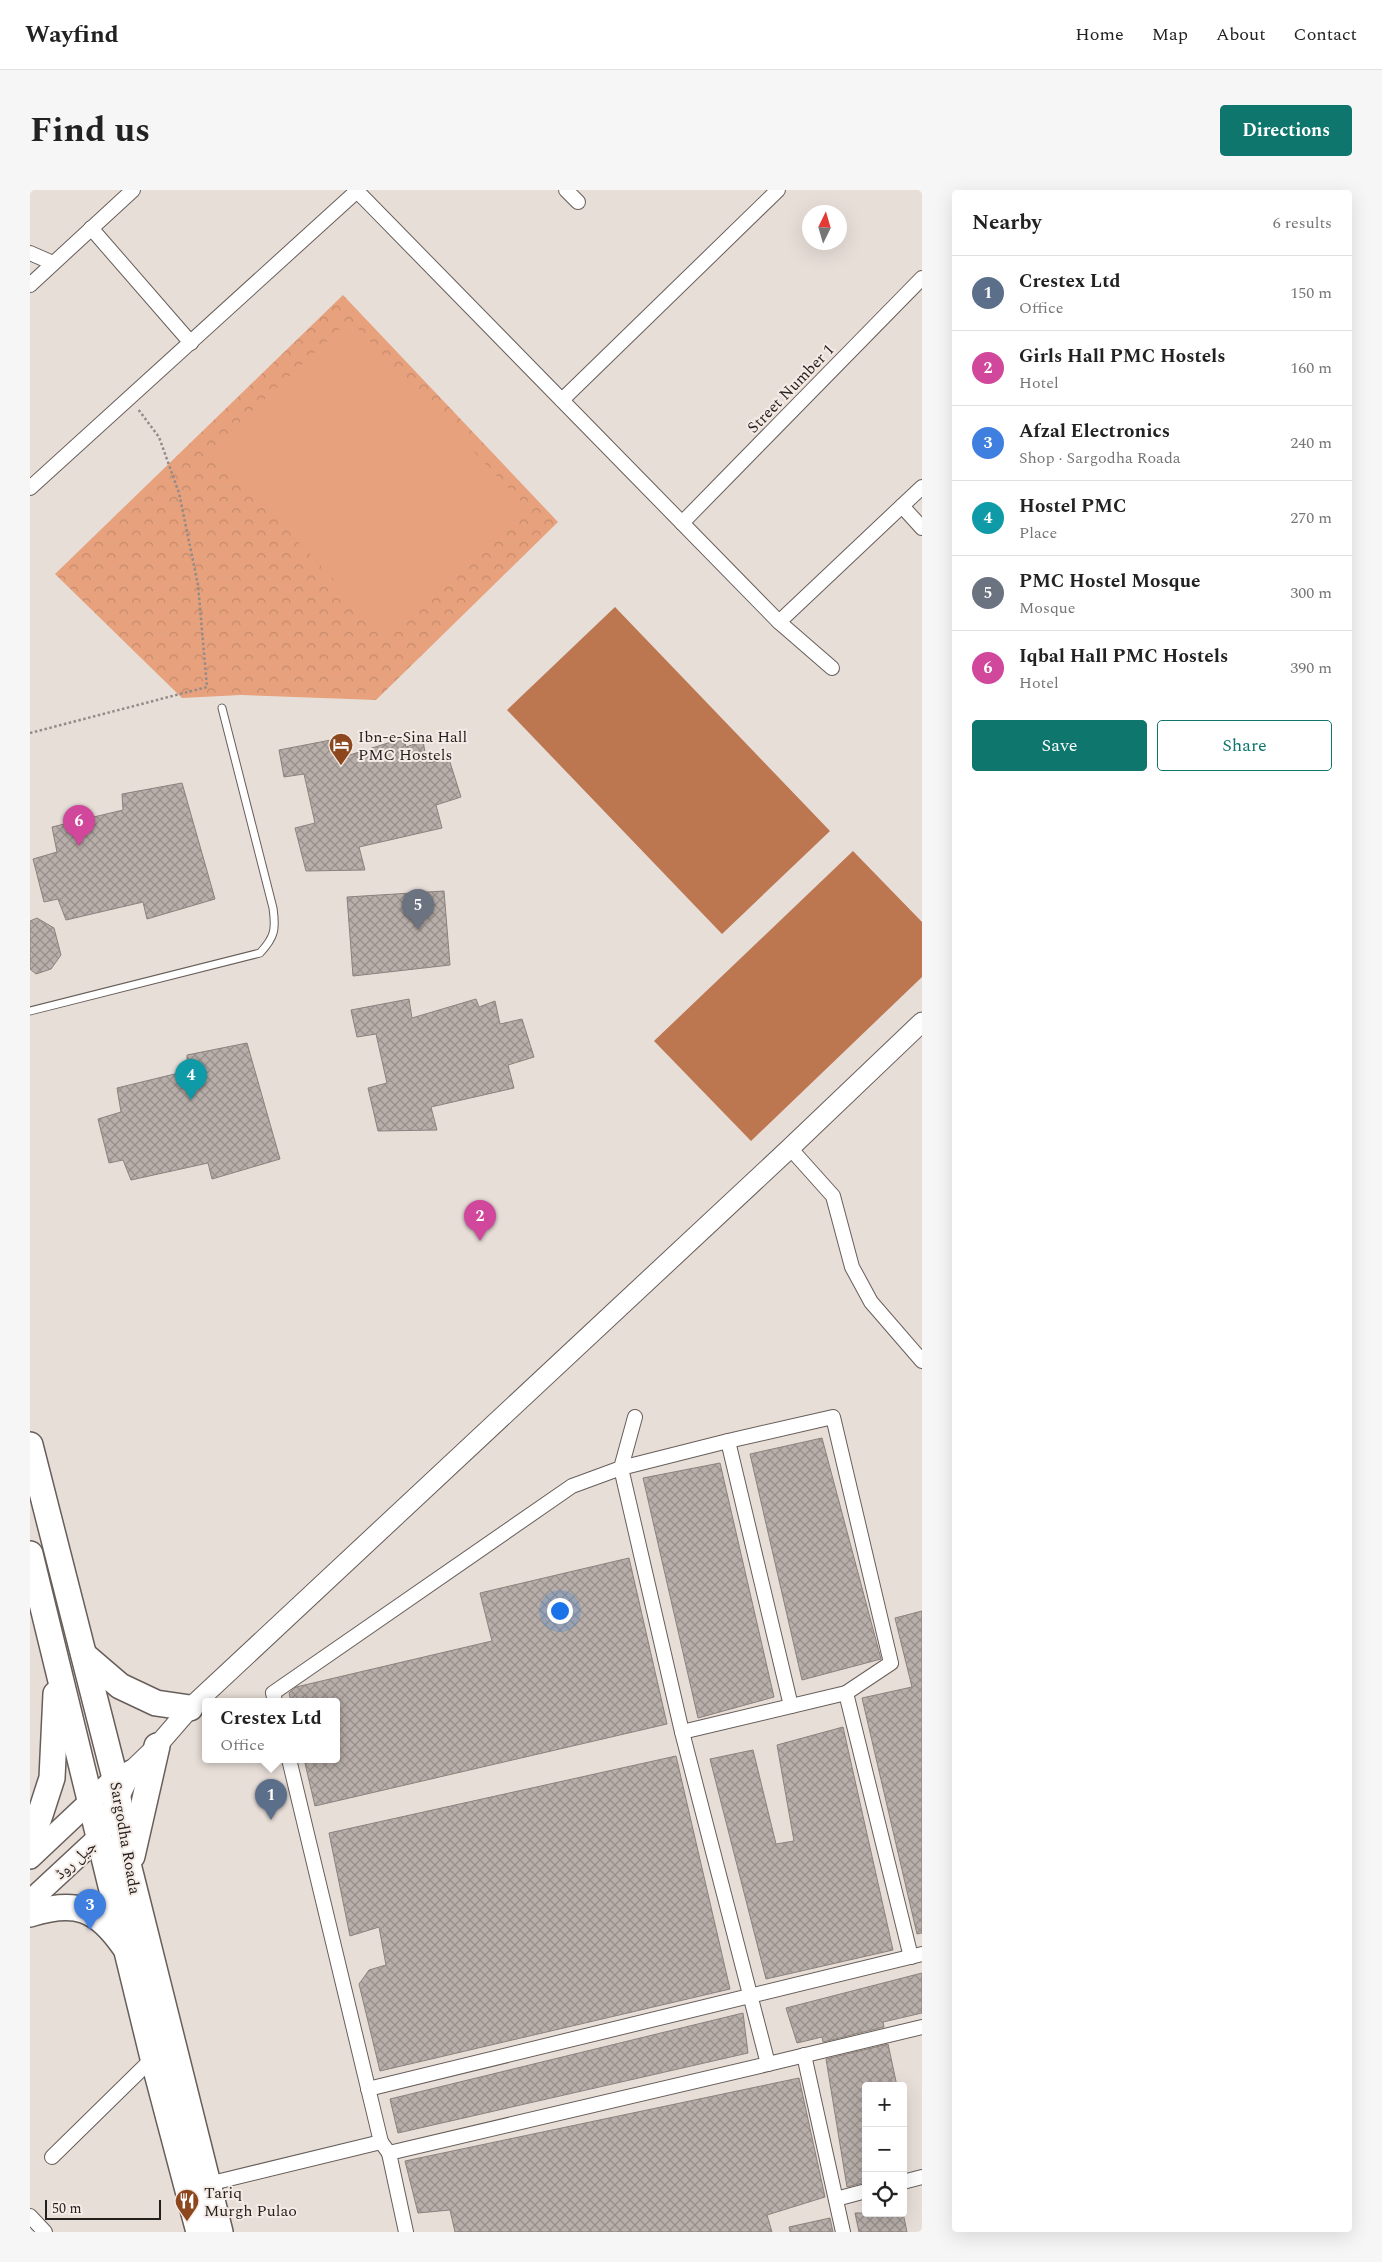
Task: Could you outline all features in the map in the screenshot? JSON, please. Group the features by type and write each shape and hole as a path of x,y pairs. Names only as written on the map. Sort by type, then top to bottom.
{"highway":[{"name":"Sargodha Roada","path":"30,1445 84,1656 122,1783 129,1868 208,2184 201,2230"},
{"name":"Sargodha Roada","path":"30,1554 153,2058 201,2230"},
{"path":"84,1656 120,1686 156,1703 190,1708"},
{"path":"30,1834 39,1818 52,1778 58,1665"},
{"path":"129,1868 157,1746"},
{"path":"30,1914 46,1909 74,1906 90,1912 111,1928 126,1949 133,1975"}],"main road":[{"name":"جیل روڈ","path":"30,1858 91,1801 122,1783"},
{"name":"جیل روڈ","path":"30,1900 100,1837 122,1783"}],"street":[{"path":"30,285 133,190"},
{"path":"30,488 358,190 779,622 832,668"},
{"path":"566,190 578,202"},
{"path":"562,400 778,190"},
{"path":"91,228 191,343"},
{"path":"30,253 53,263"},
{"name":"Street Number 1","path":"682,523 922,278"},
{"path":"779,622 922,487"},
{"path":"902,506 922,528"},
{"path":"122,1783 190,1708 790,1148 922,1022"},
{"path":"790,1148 833,1196 852,1268 871,1302 922,1361"},
{"path":"274,1698 273,1694 572,1486 621,1468 833,1416 891,1663 846,1693 682,1732"},
{"path":"635,1417 621,1468 682,1732 768,2064"},
{"path":"728,1441 792,1706"},
{"path":"368,2088 917,1956 846,1693"},
{"path":"290,1763 368,2088 406,2232"},
{"path":"208,2184 385,2148 768,2064 922,2027"},
{"path":"804,2055 843,2232"},
{"path":"52,2157 153,2058"},
{"path":"907,2181 922,2177"},
{"path":"836,2199 862,2192"},
{"path":"30,2216 45,2232"}],"lane":[{"path":"30,1011 260,953 271,942 276,924 273,908 222,708"}],"path":[{"path":"30,733 207,687 198,586 179,493 159,437 130,398"}],"green space":[{"path":"343,295 558,522 376,700 241,695 182,698 55,574"},
{"path":"350,320 526,507 387,636 211,449"}],"shaded area":[{"path":"615,607 830,831 722,934 507,710"},
{"path":"853,851 922,922 922,977 751,1141 654,1041"}],"building":[{"path":"404,738 406,747 423,741 427,763 449,759 461,797 436,805 442,828 359,847 365,870 306,871 295,828 315,823 304,774 284,777 279,750 336,739 340,758"},
{"path":"182,783 215,899 147,919 143,902 66,920 58,899 44,902 33,859 57,852 52,827 123,810 122,794"},
{"path":"444,891 450,965 353,976 347,897"},
{"path":"37,918 54,928 61,955 51,969 36,974 30,969 30,921"},
{"path":"409,999 412,1018 476,999 479,1007 495,1001 500,1024 522,1019 534,1057 508,1065 514,1088 431,1107 437,1130 378,1131 368,1088 387,1083 376,1034 357,1037 351,1010"},
{"path":"247,1043 280,1159 212,1179 208,1163 131,1180 123,1160 109,1163 98,1119 121,1112 117,1088 187,1071 187,1055"},
{"path":"822,1438 881,1659 802,1680 750,1454"},
{"path":"720,1463 774,1697 698,1718 643,1478"},
{"path":"629,1558 667,1724 315,1806 305,1763 340,1763 340,1698 290,1698 289,1693 296,1687 492,1641 480,1593"},
{"path":"922,1611 922,1933 917,1934 862,1698 912,1687 895,1618"},
{"path":"843,1727 893,1950 766,1979 710,1759 753,1750 776,1844 794,1841 777,1745"},
{"path":"676,1756 730,1989 380,2071 359,1984 369,1970 386,1965 379,1927 350,1936 329,1833"},
{"path":"922,1973 922,2013 883,2022 884,2027 823,2042 822,2037 797,2043 786,2008"},
{"path":"743,2013 748,2053 398,2133 390,2099"},
{"path":"888,2044 896,2082 862,2082 862,2183 847,2187 826,2059"},
{"path":"799,2078 825,2197 767,2215 772,2232 455,2232 450,2210 418,2213 405,2161"},
{"path":"855,2213 862,2213 862,2217 904,2217 907,2232 859,2232"},
{"path":"830,2218 833,2232 790,2232 789,2227"}],"place":[{"name":"Ibn-e-Sina Hall PMC Hostels","path":"341,766"},
{"name":"Iqbal Hall PMC Hostels","path":"79,846"},
{"name":"PMC Hostel Mosque","path":"418,930"},
{"name":"Hostel PMC","path":"191,1100"},
{"name":"Girls Hall PMC Hostels","path":"480,1241"},
{"name":"Crestex Ltd","path":"271,1820"},
{"name":"Afzal Electronics","path":"90,1930"},
{"name":"Tariq Murgh Pulao","path":"187,2222"}]}
